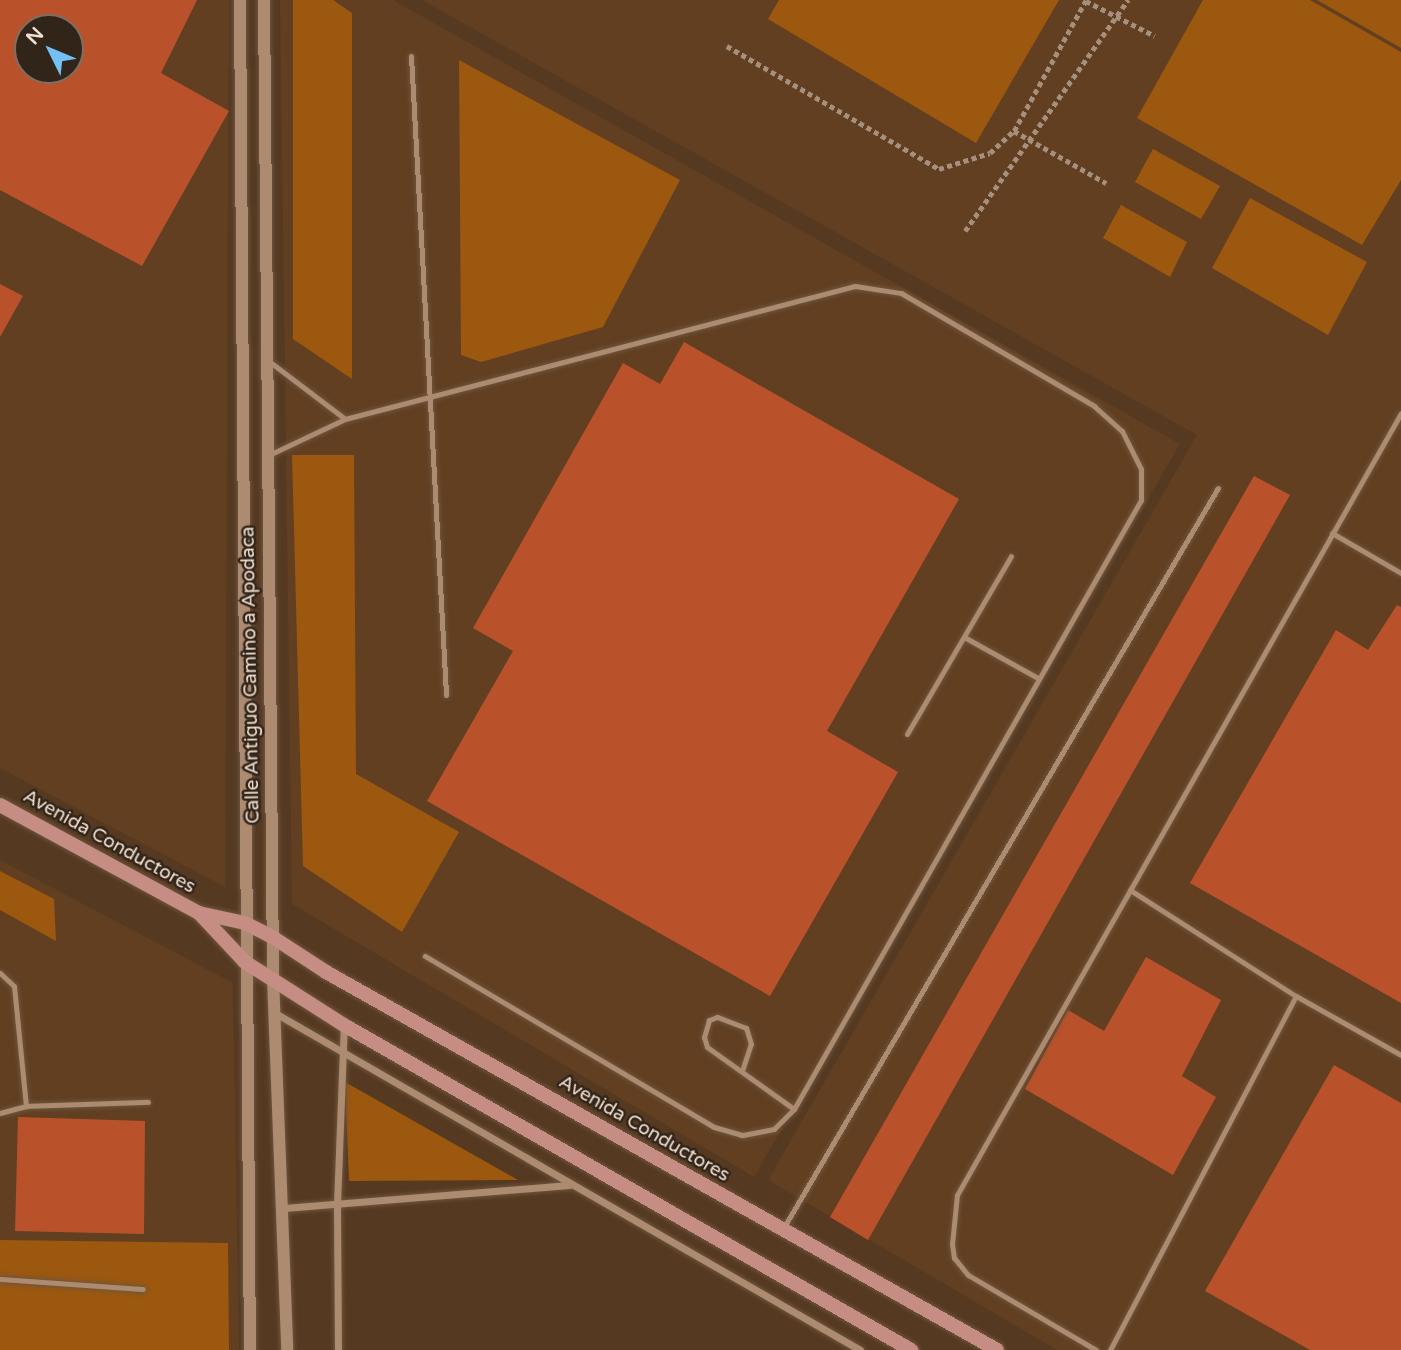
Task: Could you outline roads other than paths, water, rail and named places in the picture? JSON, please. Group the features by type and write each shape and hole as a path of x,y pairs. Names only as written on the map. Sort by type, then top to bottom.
{"main road":[{"name":"Avenida Conductores","path":"0,805 199,913 245,923 274,938 782,1230 997,1350"},
{"path":"199,913 245,962 344,1024 911,1350"}],"street":[{"name":"Calle Antiguo Camino a Apodaca","path":"240,0 245,962 250,1350"},
{"name":"Calle Antiguo Camino a Apodaca","path":"264,0 273,978 284,1208 287,1350"},
{"path":"274,1013 860,1350"},
{"path":"338,1350 337,1204 344,1024"},
{"path":"284,1208 570,1185"}],"lane":[{"path":"411,56 446,695"},
{"path":"268,456 345,419 841,287 901,293 1094,406 1122,431 1137,458 1141,500 794,1109 774,1129 758,1135 714,1126 425,956"},
{"path":"268,360 345,419"},
{"path":"1097,1350 968,1275 954,1258 951,1223 957,1195 1401,413"},
{"path":"782,1230 1218,488"},
{"path":"1332,533 1401,573"},
{"path":"907,734 1012,556"},
{"path":"964,637 1038,678"},
{"path":"1130,890 1296,996 1401,1055"},
{"path":"0,973 14,986 26,1106"},
{"path":"1110,1350 1296,996"},
{"path":"742,1071 751,1044 746,1028 717,1017 709,1020 704,1042 742,1071 794,1109"},
{"path":"0,1113 26,1106 148,1102"},
{"path":"0,1279 143,1289"}]}
